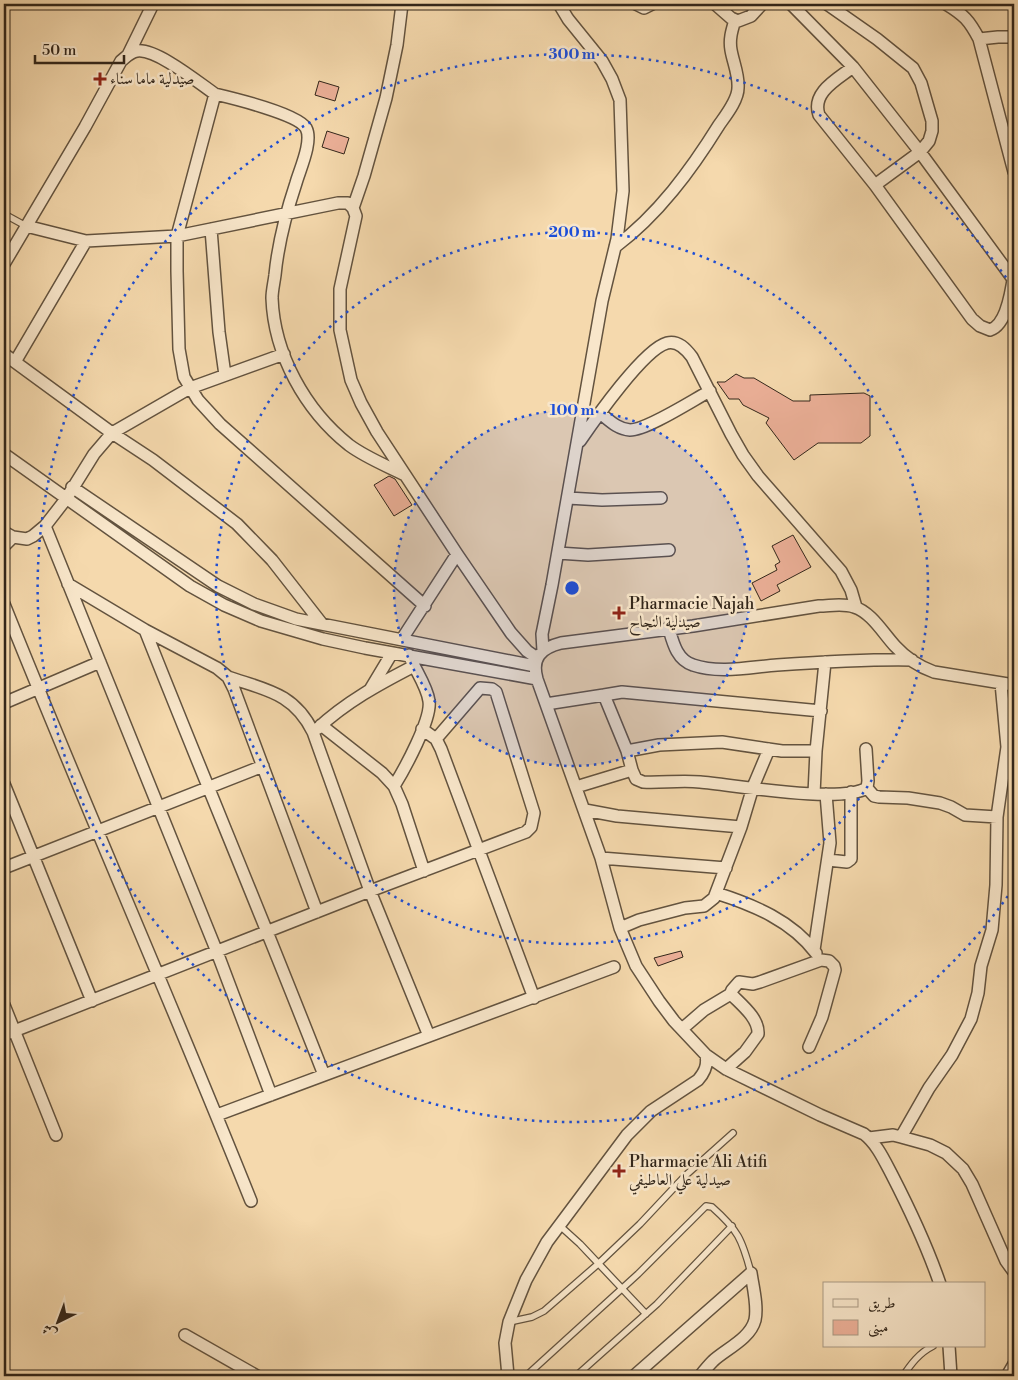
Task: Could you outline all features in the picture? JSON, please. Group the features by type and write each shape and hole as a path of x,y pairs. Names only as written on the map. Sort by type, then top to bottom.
{"street":[{"path":"128,55 153,4"},
{"path":"353,208 386,98 397,45 402,4"},
{"path":"559,4 568,19 602,61 612,79 620,100 623,191 615,246 602,301 542,634 537,679 585,810 601,858 620,928 636,966 647,984 669,1015 706,1055 726,1069 869,1138 876,1147 909,1207 927,1247 939,1282"},
{"path":"636,4 644,8 652,4"},
{"path":"715,4 738,21 751,16 762,4"},
{"path":"791,4 853,67 1014,276 1004,317 1000,324 990,330 980,326 972,319 875,185 819,115 816,107 817,102 825,88 853,67"},
{"path":"827,4 877,39 913,68 921,83 932,121 930,141 920,152 875,185"},
{"path":"946,4 963,15 979,39 1014,172"},
{"path":"615,246 659,206 688,172 736,97 738,88 730,34 735,20"},
{"path":"979,39 998,36 1014,37"},
{"path":"4,264 85,127 121,61 136,51 152,54 183,71 215,94 250,103 301,122 306,128 309,142 287,213 277,254 272,296 274,320 294,379 312,406 331,429 350,446 404,475"},
{"path":"215,94 177,236 179,349 184,377 198,400 220,424 425,606"},
{"path":"26,226 86,242 177,236 342,202 348,203 353,208 356,216 340,289 340,330 351,380 361,403 404,475 457,554 511,634 527,651 538,658"},
{"path":"212,229 219,332 225,375"},
{"path":"16,362 86,242"},
{"path":"577,444 645,358 668,342 675,342 687,349 743,455 758,476 841,571 851,590 856,607"},
{"path":"4,354 112,433 153,460 237,524 272,560 322,624"},
{"path":"4,546 8,534 27,538 33,536 45,526 66,498 94,454 112,433 190,388 284,354"},
{"path":"600,413 618,427 634,429 650,424 710,391"},
{"path":"4,454 190,586 224,605 261,621 323,639 392,653 411,661 537,679"},
{"path":"72,486 218,586 269,610 296,619 402,639 538,658"},
{"path":"568,498 602,500 661,498"},
{"path":"45,526 217,952 271,1095"},
{"path":"558,553 588,555 669,550"},
{"path":"402,639 457,554"},
{"path":"68,584 145,630 217,668 228,677 273,692 287,699 297,706 317,729 382,773 394,786 402,804 424,871"},
{"path":"4,604 251,1201"},
{"path":"538,658 552,645 561,643 819,606 838,605 856,607 875,622 897,648 924,668 934,672 1014,685"},
{"path":"669,629 674,648 678,654 692,665 717,669 871,659 912,660"},
{"path":"145,630 268,931 324,1075"},
{"path":"371,688 392,653"},
{"path":"317,729 348,704 411,661"},
{"path":"394,786 406,765 429,712 429,699 411,661"},
{"path":"4,703 100,662"},
{"path":"814,794 824,662"},
{"path":"228,677 317,912"},
{"path":"901,1137 929,1088 956,1048 971,1019 978,993 981,966 994,919 998,816 1007,747 1001,683"},
{"path":"9,1033 370,891 526,832 534,820 534,814 496,692 492,689 480,688 436,739"},
{"path":"546,704 622,692 821,711"},
{"path":"604,695 627,751 636,779 643,782 698,781 814,794 862,791 867,788"},
{"path":"317,729 370,891 428,1036"},
{"path":"422,730 436,739 441,748 534,998"},
{"path":"627,751 659,745 722,742 793,752 816,751"},
{"path":"620,928 639,920 685,908 704,906 711,902 726,868 768,749"},
{"path":"866,749 867,788"},
{"path":"4,868 263,766"},
{"path":"576,787 632,770"},
{"path":"4,784 92,1001"},
{"path":"867,788 877,797 908,798 940,804 951,807 965,815 998,816"},
{"path":"828,860 847,862 851,859 852,792"},
{"path":"814,950 828,860 830,833 826,794"},
{"path":"585,810 617,816 741,827"},
{"path":"601,858 726,868"},
{"path":"716,893 754,906 783,922 814,950 821,960"},
{"path":"730,995 740,982 753,984 821,960 829,960 835,970 822,1017 809,1046"},
{"path":"217,1115 614,967"},
{"path":"682,1029 725,996 733,996 754,1020 759,1029 756,1039 726,1069"},
{"path":"4,1005 9,1033 56,1135"},
{"path":"508,1376 505,1343 509,1322 536,1259 559,1225 627,1135 651,1111 698,1080 706,1068 706,1055"},
{"path":"869,1138 893,1135 930,1145 946,1153 963,1169 972,1184 1006,1261 1014,1272"},
{"path":"634,1376 750,1273"},
{"path":"700,1376 712,1362 752,1328 756,1309 750,1273"},
{"path":"185,1335 257,1376"},
{"path":"949,1348 951,1376"},
{"path":"1007,1376 1014,1364"}],"lane":[{"path":"4,214 26,226"},
{"path":"509,1322 526,1319 544,1311 598,1264 640,1224 686,1175 733,1133"},
{"path":"526,1376 661,1252 704,1206 712,1207 732,1226 742,1242 750,1273"},
{"path":"559,1225 646,1314"},
{"path":"576,1376 646,1314 732,1226"},
{"path":"902,1376 921,1354 930,1348"}],"building":[{"path":"319,81 339,87 335,101 315,95"},
{"path":"327,131 349,138 344,154 322,147"},
{"path":"736,374 744,378 754,378 793,401 810,401 810,395 864,393 870,396 870,436 861,443 818,443 794,460 766,423 769,418 743,405 739,399 729,399 717,382 725,382"},
{"path":"389,476 395,479 412,505 394,516 374,485"},
{"path":"793,535 811,567 777,585 780,591 761,601 752,583 777,570 775,565 780,562 772,546"},
{"path":"681,951 683,957 658,966 654,958"}],"place":[{"name":"صيدلية ماما سناء","path":"100,79"},
{"name":"Pharmacie Najah صيدلية النجاح","path":"619,613"},
{"name":"Pharmacie Ali Atifi صيدلية علي العاطيفي","path":"619,1171"}]}
